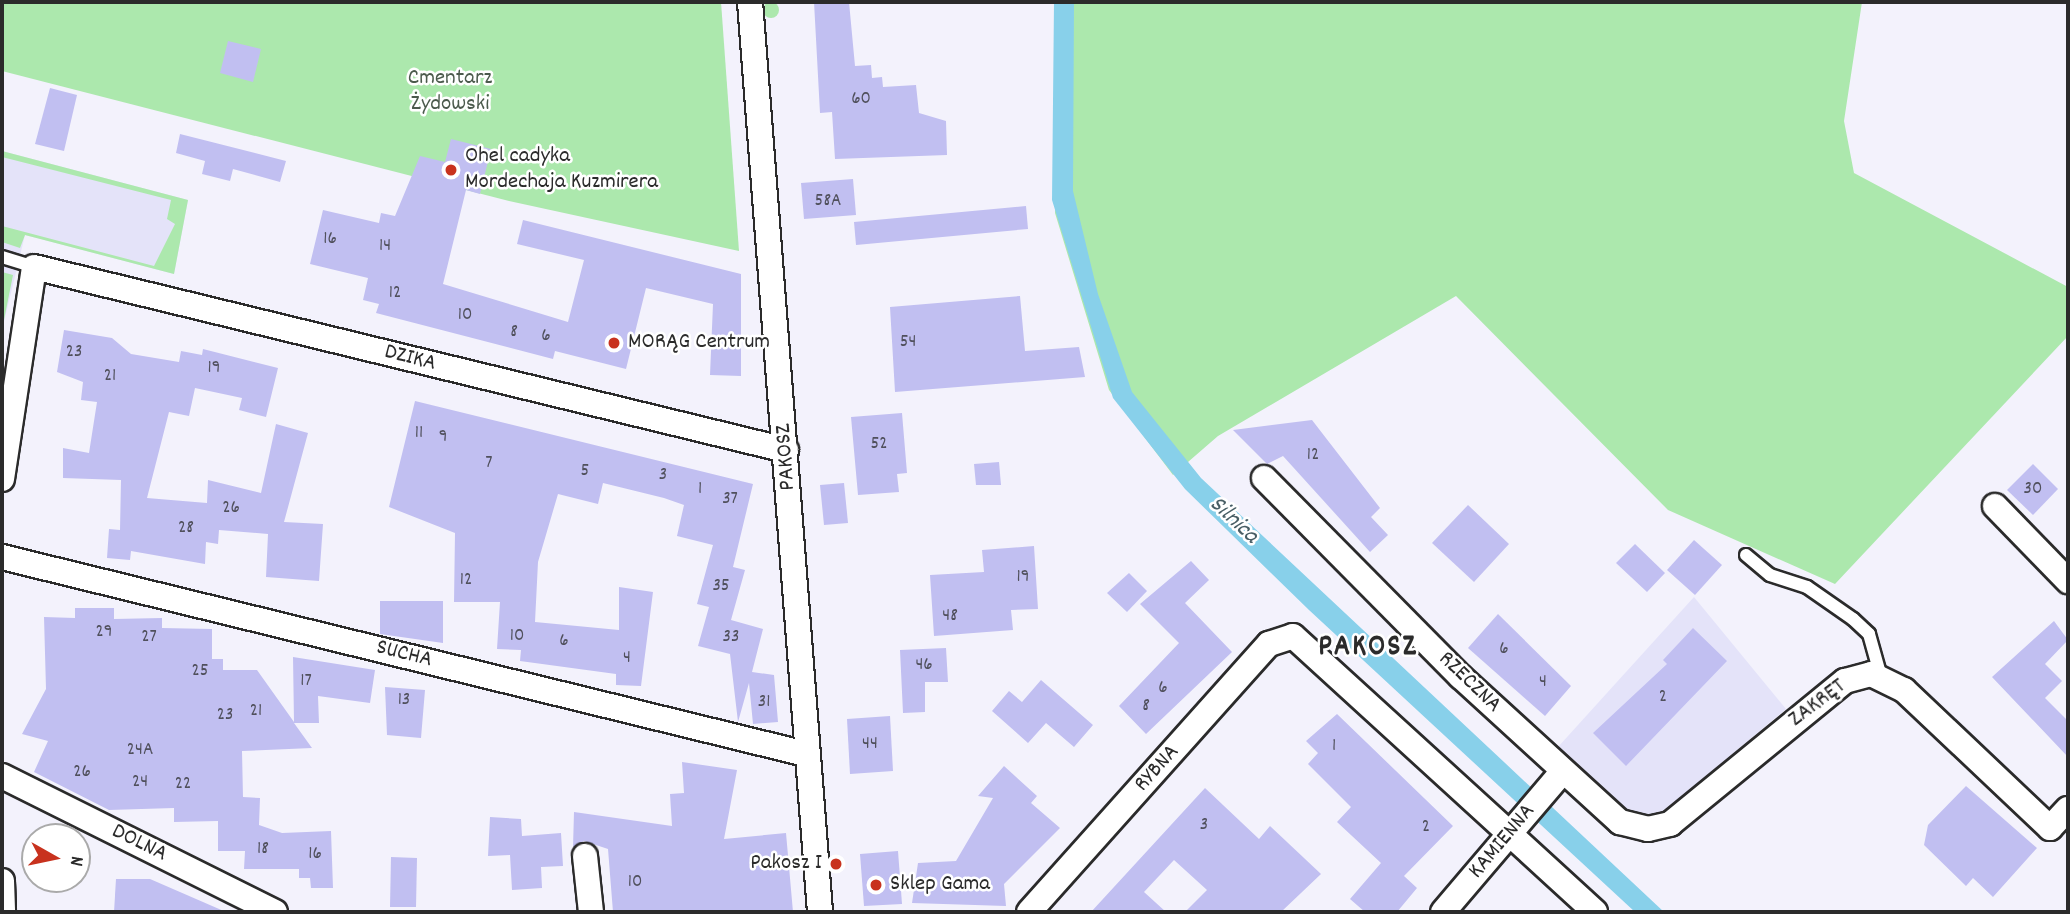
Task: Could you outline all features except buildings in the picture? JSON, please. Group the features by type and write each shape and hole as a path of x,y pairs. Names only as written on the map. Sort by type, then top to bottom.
{"street":[{"name":"PAKOSZ","path":"750,2 820,912"},
{"name":"DZIKA","path":"34,267 786,450"},
{"path":"2,479 34,267"},
{"name":"RZECZNA","path":"1264,478 1556,779 1620,822"},
{"path":"1995,506 2068,581"},
{"name":"SUCHA","path":"2,557 806,754"},
{"name":"RYBNA","path":"1029,912 1269,644 1293,636 1516,825"},
{"path":"1888,680 2050,828 2068,809"},
{"name":"ZAKRĘT","path":"1620,822 1648,829 1670,824 1845,681 1888,680"},
{"name":"DOLNA","path":"2,776 275,912"},
{"name":"KAMIENNA","path":"1443,912 1556,779"},
{"path":"1516,825 1595,912"},
{"path":"585,856 591,912"},
{"path":"2,881 3,912"}],"lane":[{"path":"2,257 34,267"},
{"path":"1746,555 1770,575 1807,587 1853,619 1869,634 1888,680"}],"shaded area":[{"path":"2,151 188,200 174,274 25,235 2,330"},
{"path":"1694,597 1786,709 1656,818 1631,813 1558,747"}],"green space":[{"name":"Cmentarz Żydowski","path":"2,2 721,2 739,251 509,201 2,71"},
{"path":"771,2 777,4 777,16 771,18 765,16 763,10 765,4"},
{"path":"1054,2 1862,2 1844,121 1854,173 2068,287 2068,336 1835,584 1668,510 1456,296 1218,436 1173,475 1109,390 1055,213"},
{"path":"2,151 188,200 174,274 25,235 20,248 2,242 2,226 154,266 175,224 167,219 171,200 2,157"},
{"path":"2,272 13,275 2,330"}],"water":[{"name":"Silnica","path":"1054,2 1074,2 1073,191 1098,294 1132,392 1201,478 1664,912 1635,912 1309,610 1185,489 1113,398 1052,200"}],"place":[{"name":"Ohel cadyka Mordechaja Kuzmirera","path":"451,170"},
{"name":"MORĄG Centrum","path":"614,343"},
{"name":"Pakosz I","path":"836,864"},
{"name":"Sklep Gama","path":"876,885"}],"district":[{"name":"PAKOSZ","path":"1368,649"}]}
